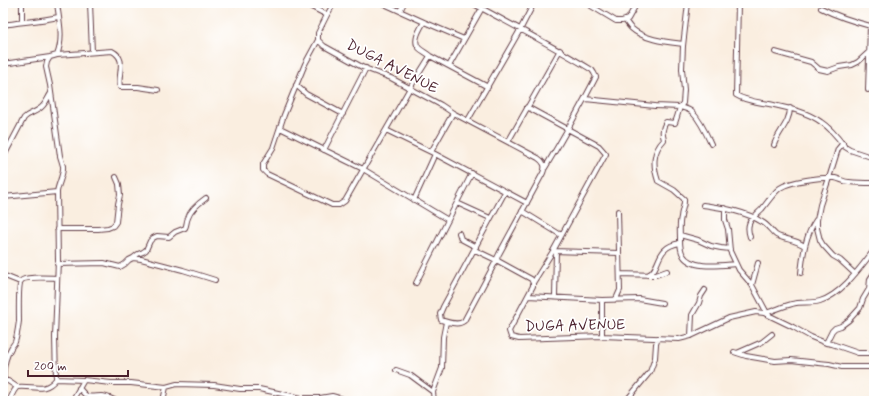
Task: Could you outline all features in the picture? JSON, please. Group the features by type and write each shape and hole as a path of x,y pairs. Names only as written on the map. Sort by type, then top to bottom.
{"street":[{"path":"22,3 22,22"},
{"path":"57,3 61,38 58,55"},
{"path":"90,3 92,52"},
{"path":"304,3 327,15"},
{"path":"334,3 318,33 318,40 304,64 273,148 263,164 263,170 267,174 332,205 339,205 345,201 430,56"},
{"path":"382,3 464,39"},
{"path":"400,11 404,3"},
{"path":"472,3 520,30 560,50 592,70 596,77 526,203 499,254 497,261 464,321 460,324 441,320 440,314 505,192"},
{"path":"468,120 488,87 534,3"},
{"path":"586,3 616,21 628,19 637,3"},
{"path":"688,3 683,44 683,103 680,107 675,123 666,122 662,128 664,140 654,158 656,175 658,181 674,190 684,199 680,217 680,243 684,256 691,262 708,266 736,264"},
{"path":"738,3 736,95 740,98 790,108 807,114 822,122 850,150 874,158"},
{"path":"449,66 482,8"},
{"path":"821,8 835,15 872,27 868,90"},
{"path":"3,25 40,21 58,17"},
{"path":"625,20 631,29 646,37 683,44"},
{"path":"424,22 416,41 418,47 430,56 488,87"},
{"name":"DUGA AVENUE","path":"318,40 324,46 366,68 391,78 542,160 545,164 545,168"},
{"path":"3,64 58,55 108,50 116,53 120,61 120,87 138,87 158,90"},
{"path":"508,142 560,50"},
{"path":"775,52 810,62 819,69 828,71 839,67 852,65 858,62 870,51"},
{"path":"20,282 19,321 17,333 15,343 9,352 4,366 3,380 8,381 17,387 45,388 50,386 56,379 57,192 63,171 46,67 50,57"},
{"path":"324,150 366,68"},
{"path":"296,85 306,94 343,114"},
{"path":"3,162 5,154 24,118 28,114 42,107 51,93"},
{"path":"585,99 680,107 688,109 692,112 700,124 711,144"},
{"path":"527,107 568,129"},
{"path":"774,145 787,123 790,108"},
{"path":"414,200 433,153 453,113"},
{"path":"280,128 363,169 448,220"},
{"name":"DUGA AVENUE","path":"568,129 599,146 606,154 561,235 554,251 533,282 533,286 509,331 511,337 519,339 602,336 679,338 691,336 729,318 756,312 765,313 801,302 818,302 833,294 843,286 855,274 874,250"},
{"path":"386,130 472,173 526,203"},
{"path":"842,143 838,149 820,205 817,220 818,235 823,245 833,256 840,260 855,274"},
{"path":"416,283 472,173"},
{"path":"57,229 98,229 113,226 116,222 120,195 119,184 116,177"},
{"path":"750,237 748,224 778,189 784,185 806,180 829,178 864,184 874,183"},
{"path":"3,197 57,192"},
{"path":"57,264 104,263 120,267 146,250 153,238 157,236 169,237 178,230 185,228 188,218 193,210 206,198"},
{"path":"457,203 490,218"},
{"path":"703,205 725,208 739,212 768,225 776,234 805,246"},
{"path":"725,208 730,249 739,270 752,285 765,313 811,337 826,343 858,353 874,353"},
{"path":"522,211 561,235"},
{"path":"616,299 620,290 618,211"},
{"path":"801,273 803,251 812,227 817,220"},
{"path":"459,233 461,239 475,249 531,279 533,282"},
{"path":"680,235 698,240 711,246 730,249"},
{"path":"648,275 653,271 663,251 675,244 680,243"},
{"path":"556,298 554,251 619,253"},
{"path":"133,258 183,270 215,280"},
{"path":"752,285 758,263"},
{"path":"620,274 656,275 667,271"},
{"path":"826,343 835,328 845,323 860,308 869,289 870,279 874,272"},
{"path":"3,274 20,282"},
{"path":"20,282 22,279 29,278 57,278"},
{"path":"691,336 692,315 705,290"},
{"path":"528,296 602,300 639,299 662,303"},
{"path":"602,300 602,336"},
{"path":"434,401 433,392 442,368 446,322"},
{"path":"772,334 762,342 736,353 775,361 791,360 830,364 842,367 874,367"},
{"path":"626,401 650,372 655,358 658,338"},
{"path":"396,370 410,375 433,392"},
{"path":"56,379 131,383 166,387 177,384 214,385 240,389 259,388 302,398 332,396 350,401"},
{"path":"72,401 84,380"},
{"path":"9,401 17,387"},
{"path":"163,401 166,387"},
{"path":"80,388 86,396 102,396 116,401"}]}
